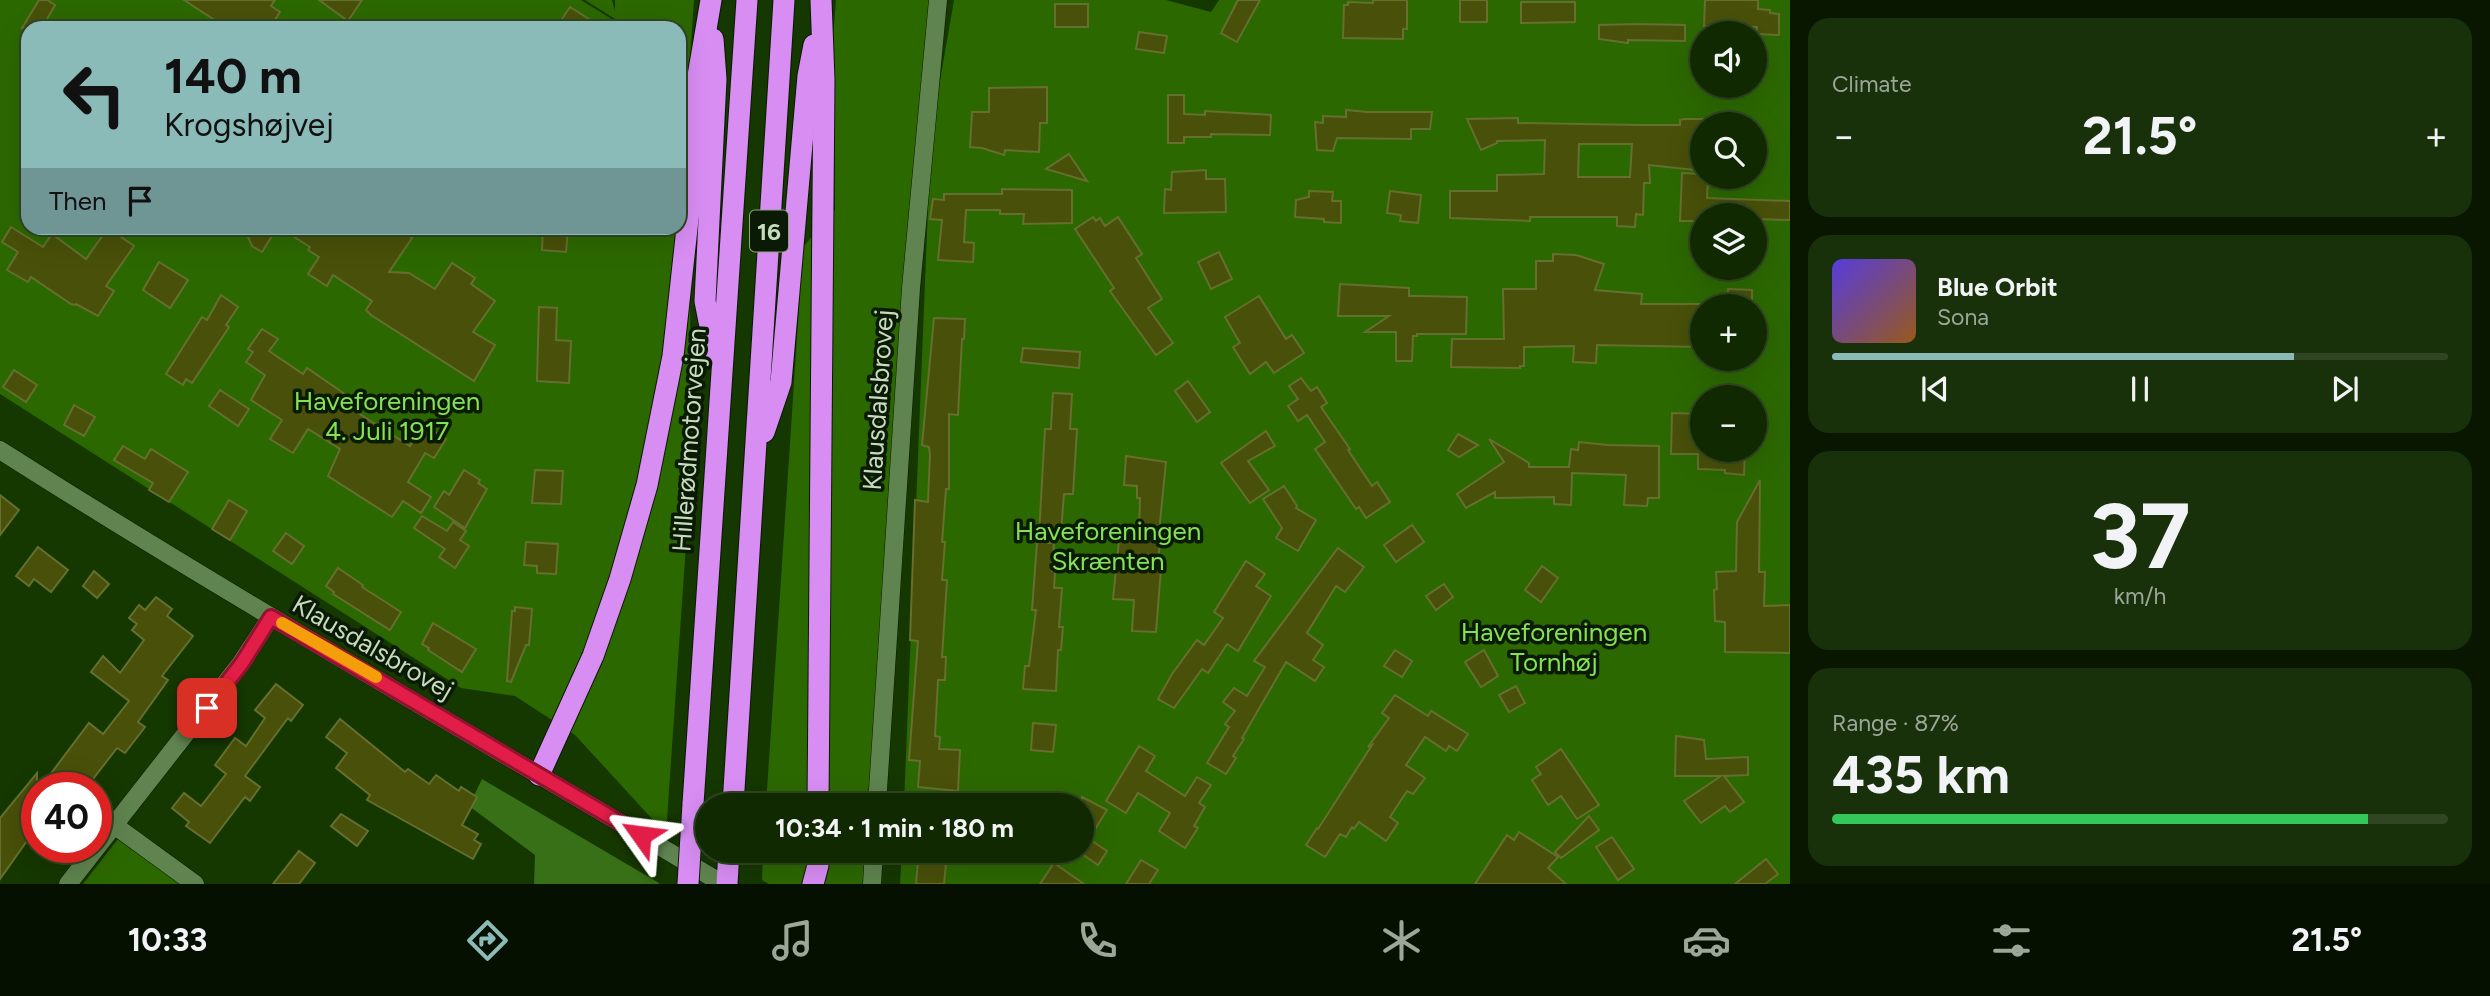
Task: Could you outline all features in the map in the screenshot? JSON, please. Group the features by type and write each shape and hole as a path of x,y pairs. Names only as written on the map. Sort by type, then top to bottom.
{"highway":[{"name":"Hillerødmotorvejen","path":"688,884 747,0"},
{"name":"16","path":"734,793 785,0"},
{"name":"16","path":"711,5 716,79 705,301 721,383"},
{"path":"539,775 593,656 620,579 647,485 673,356 691,201 698,76 711,5"},
{"path":"754,463 781,382 808,76 821,8"},
{"path":"818,793 824,94 821,8"},
{"path":"725,884 727,863"},
{"path":"813,884 818,863"}],"street":[{"name":"Klausdalsbrovej","path":"878,793 911,288 938,0"},
{"name":"Klausdalsbrovej","path":"0,450 184,566 725,884"},
{"path":"68,884 242,663 271,617"},
{"path":"114,824 195,884"},
{"path":"872,884 873,863"}],"green space":[{"name":"Haveforeningen 4. Juli 1917","path":"0,0 581,0 615,21 585,0 612,0 615,11 615,0 694,0 689,76 691,473 666,834 575,735 515,696 461,688 0,394"},
{"path":"836,0 929,0 871,793 767,793 803,247 835,210 833,38"},
{"path":"954,0 1166,0 1211,12 1219,0 1790,0 1790,884 900,884 901,863 1094,863 1094,793 904,793 931,133"},
{"path":"482,779 659,884 534,884 535,855 469,806"},
{"path":"118,839 181,884 83,884 99,863 112,863 112,847"},
{"path":"763,863 866,863 865,884 769,884 762,880"}],"building":[{"path":"39,0 47,0 55,5 46,21 26,21"},
{"path":"184,0 275,0 271,6 280,12 274,21 216,21"},
{"path":"319,0 362,0 348,21"},
{"path":"1238,0 1260,0 1237,42 1221,33"},
{"path":"1373,0 1407,0 1407,29 1403,29 1403,39 1343,38 1344,5 1348,5 1348,2 1373,3"},
{"path":"1460,0 1487,0 1487,22 1460,22"},
{"path":"1705,0 1758,0 1758,9 1779,14 1779,35 1767,34 1767,21 1704,21"},
{"path":"1521,2 1575,2 1575,22 1521,23"},
{"path":"1055,4 1088,4 1088,27 1055,27"},
{"path":"570,7 592,21 561,21"},
{"path":"1599,25 1685,25 1685,41 1628,40 1628,43 1599,39"},
{"path":"1139,32 1167,36 1164,53 1136,49"},
{"path":"1047,87 1047,123 1040,123 1039,152 1005,150 1004,155 970,147 972,112 989,112 989,88"},
{"path":"1168,95 1184,95 1184,114 1205,115 1205,111 1271,115 1270,135 1211,134 1211,137 1184,137 1184,143 1168,143"},
{"path":"1346,110 1432,112 1430,129 1411,129 1411,139 1337,138 1333,151 1317,150 1315,122 1323,123 1323,116 1346,117"},
{"path":"1518,118 1518,123 1680,125 1680,120 1690,119 1690,169 1649,165 1650,183 1644,183 1643,215 1636,214 1635,227 1617,226 1617,217 1530,217 1530,221 1450,218 1450,191 1497,191 1497,175 1544,174 1545,140 1497,141 1481,150 1467,119","holes":["1579,144 1632,144 1630,177 1578,177"]},
{"path":"1069,154 1087,181 1046,169"},
{"path":"1206,170 1206,179 1225,179 1226,212 1164,213 1165,189 1171,190 1172,172"},
{"path":"1682,173 1690,173 1690,189 1707,189 1707,198 1790,201 1790,220 1767,219 1767,203 1690,203 1690,221 1680,221"},
{"path":"1002,189 1072,190 1072,223 1023,224 1024,214 1000,214 1000,210 966,210 964,242 974,243 973,262 938,260 942,220 930,219 933,199 944,200 944,194 1002,194"},
{"path":"1309,191 1333,192 1332,201 1341,201 1341,223 1295,217 1296,200 1309,197"},
{"path":"1390,191 1421,195 1418,223 1400,221 1401,215 1387,213"},
{"path":"1093,217 1096,221 1100,218 1105,226 1118,217 1142,254 1136,258 1162,299 1148,308 1173,343 1156,355 1110,291 1114,288 1075,229"},
{"path":"11,227 43,247 53,235 86,259 103,235 118,235 134,246 106,286 114,291 98,316 71,304 31,277 28,282 7,270 18,252 2,242"},
{"path":"247,235 273,235 262,252 252,246"},
{"path":"291,235 407,235 412,238 389,272 409,273 435,289 452,263 475,278 471,284 495,301 473,332 495,345 474,381 371,315 366,310 372,301 333,275 327,286 308,274 319,257 308,250 310,247"},
{"path":"543,235 567,235 566,252 542,250"},
{"path":"1219,252 1232,279 1211,289 1198,262"},
{"path":"1553,254 1576,255 1604,264 1595,290 1642,294 1641,304 1690,304 1690,347 1597,345 1596,363 1573,362 1574,346 1524,347 1524,366 1520,368 1451,367 1452,339 1504,339 1503,289 1536,289 1536,261 1553,261"},
{"path":"159,262 188,280 170,308 143,290"},
{"path":"1340,284 1409,288 1409,296 1467,297 1466,334 1417,334 1413,336 1412,361 1396,361 1396,332 1365,332 1389,316 1338,316"},
{"path":"1728,289 1752,290 1752,294 1728,294"},
{"path":"221,295 238,307 226,325 229,327 192,383 186,379 183,385 166,374 202,317 207,320"},
{"path":"1259,296 1286,339 1292,335 1304,353 1274,373 1266,362 1250,374 1233,347 1240,343 1225,317"},
{"path":"539,307 557,308 556,340 571,341 569,383 537,381"},
{"path":"934,318 965,319 958,415 949,414 949,489 946,489 942,542 945,542 942,580 947,580 942,657 946,657 945,680 938,680 935,736 940,737 939,749 960,750 958,791 918,787 920,761 909,760 918,641 910,640 915,500 928,502 930,454 929,447 922,445"},
{"path":"262,329 278,339 269,351 303,374 307,368 349,397 344,404 410,446 423,425 446,439 434,458 425,453 408,482 431,497 421,513 403,501 392,517 328,476 340,449 308,429 293,453 270,439 282,420 251,400 265,375 246,362 253,352 248,349"},
{"path":"1023,348 1080,352 1079,368 1021,362"},
{"path":"14,370 37,385 26,402 3,387"},
{"path":"1301,378 1311,391 1317,387 1327,403 1321,407 1350,449 1348,450 1372,486 1377,482 1390,502 1366,518 1359,507 1356,509 1315,449 1325,442 1307,415 1298,421 1288,406 1298,399 1289,386"},
{"path":"1188,381 1210,412 1197,422 1175,391"},
{"path":"220,390 249,409 238,426 209,406"},
{"path":"1053,393 1072,394 1070,429 1077,429 1073,494 1064,494 1061,532 1056,532 1056,535 1039,534 1045,429 1051,429"},
{"path":"74,405 95,417 84,436 64,425"},
{"path":"1672,413 1690,414 1690,454 1671,454"},
{"path":"1266,431 1275,446 1248,461 1269,490 1250,503 1221,463"},
{"path":"1458,434 1478,445 1459,457 1448,450"},
{"path":"1489,439 1529,463 1529,467 1569,467 1571,449 1578,450 1579,442 1659,446 1659,498 1648,498 1647,506 1624,505 1626,475 1572,473 1571,505 1554,504 1554,497 1495,498 1495,492 1466,508 1457,494 1504,462"},
{"path":"123,446 145,459 151,449 188,472 169,502 149,490 153,483 114,460"},
{"path":"1126,456 1166,462 1160,522 1159,556 1162,556 1156,632 1132,631 1134,600 1113,599 1120,531 1139,534 1140,498 1137,498 1137,486 1124,485"},
{"path":"1698,462 1745,462 1744,475 1725,473 1725,470 1698,469"},
{"path":"464,470 480,480 478,483 487,489 465,528 434,507 444,491 449,495"},
{"path":"535,470 563,471 561,504 532,503"},
{"path":"1760,480 1759,572 1765,572 1764,606 1790,605 1790,653 1725,652 1725,622 1715,621 1716,572 1736,571 1737,522"},
{"path":"1284,486 1296,508 1316,520 1298,551 1276,538 1282,528 1263,499"},
{"path":"0,495 19,510 0,535"},
{"path":"229,500 247,511 230,540 212,529"},
{"path":"422,516 447,531 453,522 466,531 460,540 469,546 455,568 439,557 445,549 414,528"},
{"path":"1412,525 1424,542 1396,562 1384,545"},
{"path":"286,533 304,546 292,564 273,551"},
{"path":"526,542 558,544 556,574 537,573 537,566 524,565"},
{"path":"1037,543 1054,543 1054,588 1062,588 1059,627 1063,627 1061,650 1058,650 1056,691 1023,689 1025,666 1029,666 1036,610 1032,610"},
{"path":"38,547 68,570 51,592 34,579 29,586 16,576"},
{"path":"1338,548 1364,567 1345,592 1336,586 1307,633 1323,645 1313,660 1324,667 1315,681 1286,662 1242,738 1244,739 1233,756 1236,758 1226,774 1207,763 1229,727 1225,724 1235,711 1223,702 1234,688 1247,696 1265,667 1254,661"},
{"path":"1246,561 1265,574 1256,586 1271,596 1238,651 1227,644 1208,673 1202,669 1174,708 1158,699 1172,674 1197,640 1204,645 1223,618 1214,612"},
{"path":"1542,566 1558,578 1541,602 1525,590"},
{"path":"338,568 401,612 390,630 333,594 326,586"},
{"path":"94,571 109,584 97,598 83,586"},
{"path":"1444,584 1453,597 1436,610 1426,596"},
{"path":"156,597 172,609 167,616 193,636 162,676 168,680 138,722 145,727 125,753 117,748 98,772 52,772 89,723 103,734 129,701 91,672 103,656 120,673 144,640 132,630 137,624 129,618 139,605 145,610"},
{"path":"515,607 532,609 529,645 526,645 511,682 507,681 512,611 515,611"},
{"path":"433,623 476,649 462,672 422,644"},
{"path":"1395,650 1412,661 1402,677 1384,666"},
{"path":"1484,650 1498,676 1481,687 1465,662"},
{"path":"276,684 303,705 291,721 288,718 245,776 260,787 250,801 245,797 210,843 186,826 189,822 172,808 184,793 201,806 226,774 215,765 235,738 246,746 265,718 255,710"},
{"path":"1516,686 1525,703 1509,712 1499,695"},
{"path":"1395,695 1428,716 1431,711 1468,734 1457,751 1449,746 1446,751 1425,737 1406,765 1425,778 1413,794 1407,791 1390,817 1398,823 1386,841 1359,822 1346,837 1340,834 1325,857 1306,845 1389,718 1382,713"},
{"path":"340,719 405,772 408,769 429,784 436,775 459,791 461,787 477,797 462,825 478,834 474,840 481,844 473,859 367,800 370,795 336,768 347,753 326,737"},
{"path":"1033,723 1056,725 1053,752 1031,750"},
{"path":"1676,736 1704,740 1706,759 1748,757 1748,775 1724,776 1744,802 1730,812 1725,806 1701,823 1684,801 1721,776 1675,776"},
{"path":"1139,746 1155,756 1146,771 1185,796 1197,777 1211,785 1199,803 1205,807 1194,826 1198,828 1185,848 1159,831 1170,813 1138,793 1126,813 1106,801"},
{"path":"1561,749 1599,805 1577,819 1561,796 1548,805 1532,780 1541,774 1536,767"},
{"path":"21,792 21,849 0,879 0,818"},
{"path":"1094,803 1107,810 1094,831"},
{"path":"341,814 368,831 357,846 331,826"},
{"path":"1589,816 1599,830 1561,858 1555,852"},
{"path":"1519,832 1558,857 1548,868 1566,884 1475,884 1507,835 1514,840"},
{"path":"1612,837 1634,869 1618,880 1596,847"},
{"path":"1094,842 1107,851 1098,865 1094,862"},
{"path":"299,851 315,863 299,884 273,884"},
{"path":"1766,859 1778,874 1765,884 1735,884"},
{"path":"1141,860 1158,870 1149,884 1126,884"},
{"path":"918,863 946,863 944,884 916,884"},
{"path":"1054,863 1084,884 1040,884"}],"slow traffic":[{"path":"282,623 376,677"}],"route":[{"path":"207,708 242,663 271,617 641,835"}],"park label":[{"name":"Haveforeningen Skrænten","path":"1108,546"},
{"name":"Haveforeningen Tornhøj","path":"1554,647"}]}
